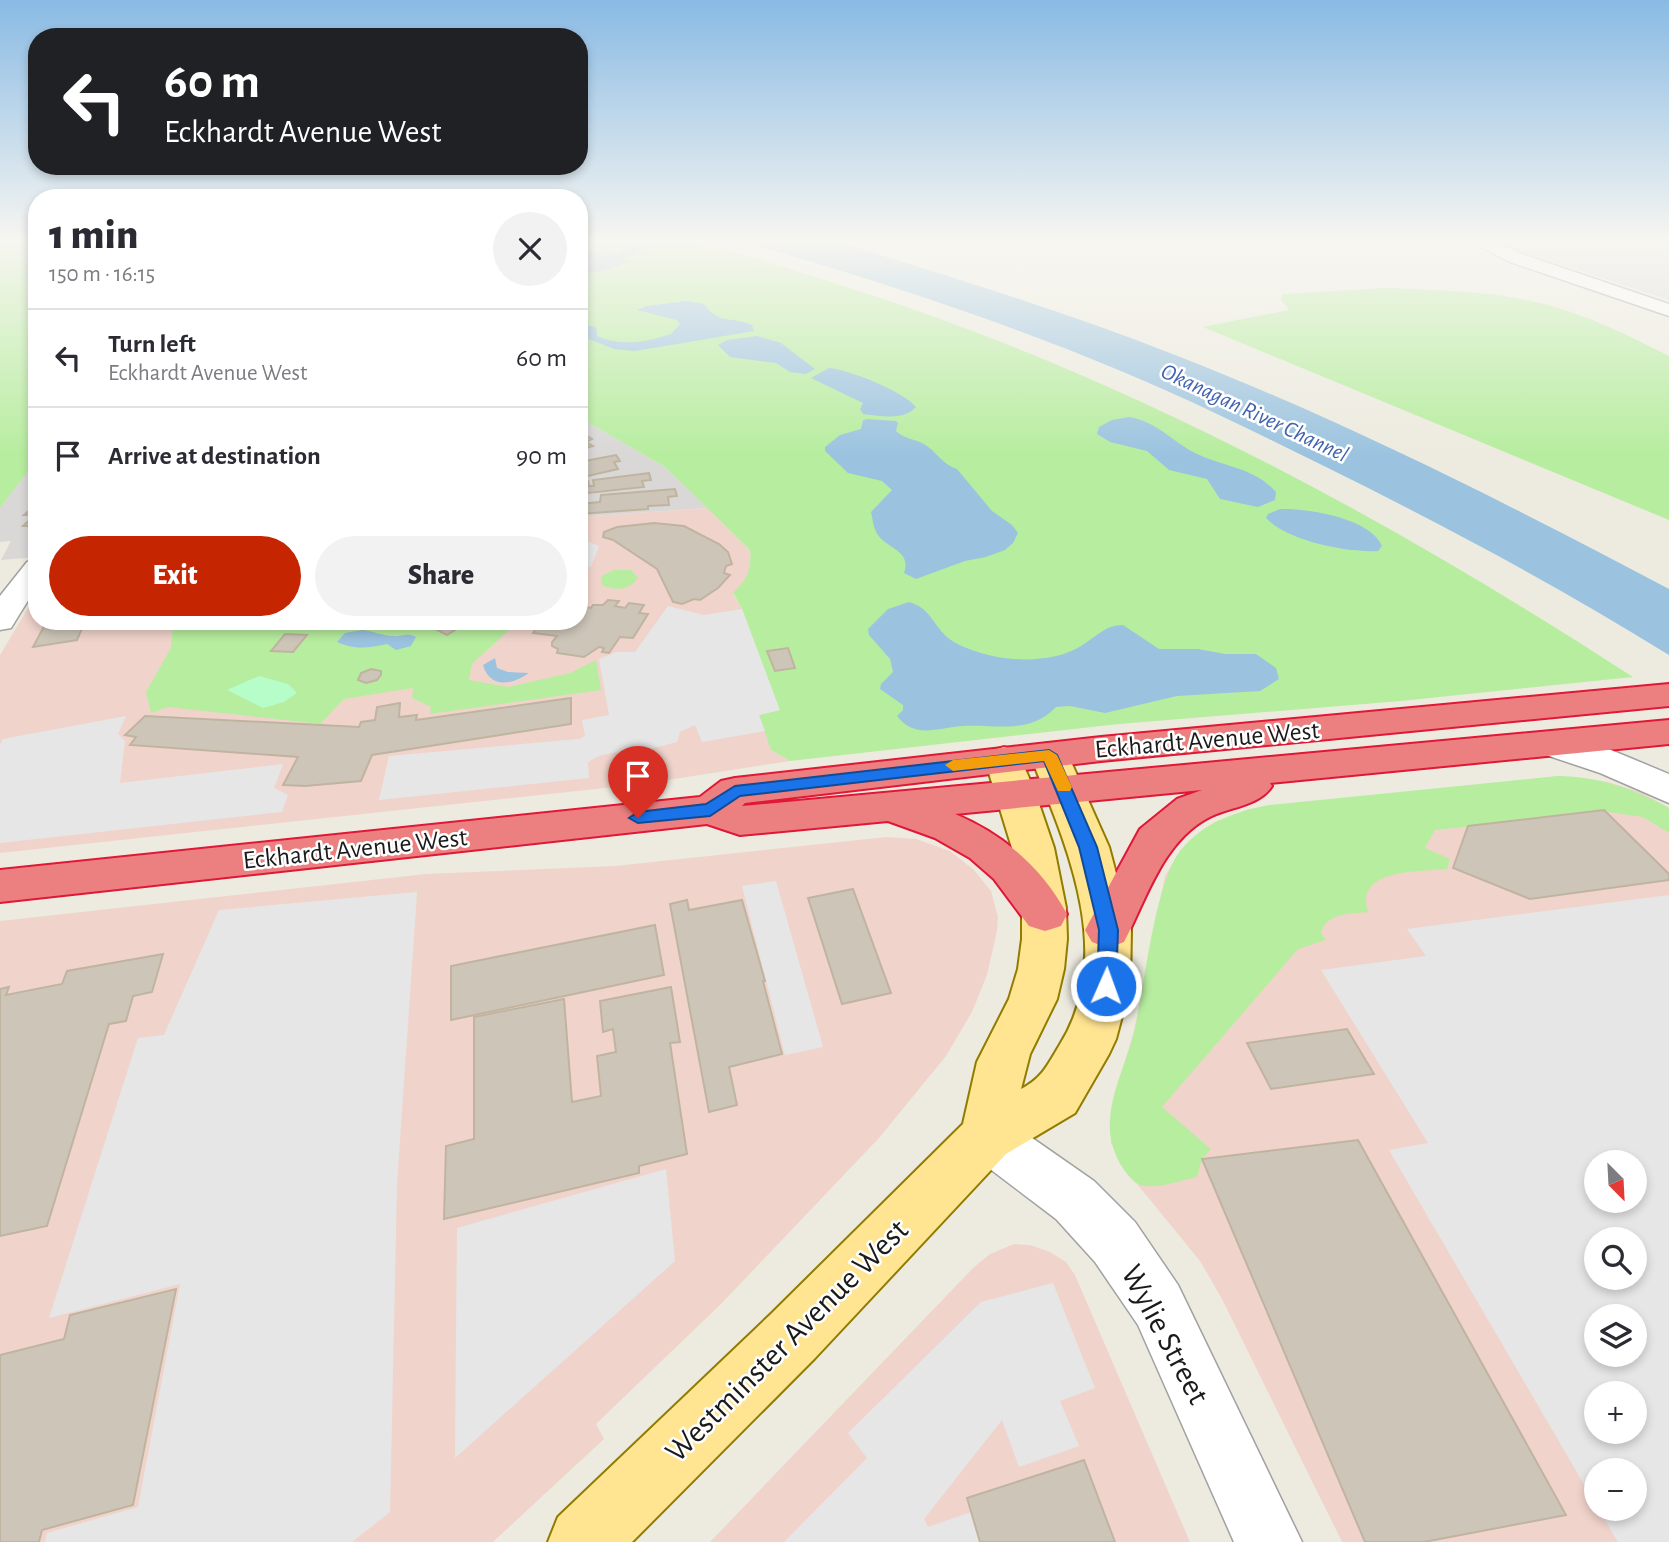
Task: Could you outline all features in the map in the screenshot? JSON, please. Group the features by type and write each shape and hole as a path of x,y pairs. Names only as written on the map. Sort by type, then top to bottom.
{"highway":[{"name":"Eckhardt Avenue West","path":"710,810 735,791 1011,777 1669,695"},
{"name":"Eckhardt Avenue West","path":"1057,772 1311,768 1669,732"},
{"path":"1108,930 1155,839 1191,809 1240,790 1311,768"},
{"name":"Eckhardt Avenue West","path":"0,886 710,810 740,821 888,807 1011,777"},
{"path":"888,807 925,817 994,853 1045,914"}],"main road":[{"name":"Westminster Avenue West","path":"583,1542 793,1336 987,1136 1057,1096 1091,1039 1106,986 1108,930 1088,847 1057,772"},
{"path":"987,1136 1003,1061 1033,1000 1044,951 1043,895 1026,815 1011,777"}],"street":[{"path":"0,621 28,578"},
{"path":"1553,745 1595,756 1635,771 1669,790"},
{"name":"Wylie Street","path":"987,1136 1075,1200 1115,1242 1158,1305 1268,1542"}],"shaded area":[{"path":"588,422 665,467 707,508 588,516"},
{"path":"28,471 28,558 1,560 11,541 0,542 0,508"},
{"path":"707,508 750,550 751,562 746,581 733,594 742,609 771,750 790,761 642,784 0,853 0,655 28,608 28,630 588,630 588,516"},
{"path":"588,541 599,546 591,567 588,567"},
{"path":"668,606 704,615 742,609 780,710 759,715 765,731 702,742 695,725 680,732 677,742 642,751 633,748 599,756 588,762 589,778 379,800 389,756 579,739 585,736 582,720 609,715 599,659 616,652 635,652"},
{"path":"126,716 118,734 125,741 120,783 283,764 274,788 288,795 282,812 0,843 0,744 3,739"},
{"path":"1558,776 1608,782 1643,793 1669,808 1669,1542 1342,1542 1222,1299 1200,1261 1128,1173 1111,1143 1112,1105 1134,1031 1165,876 1180,851 1197,834 1215,822 1249,809"},
{"path":"886,837 916,839 950,851 974,870 991,891 998,917 997,931 987,975 972,1012 946,1056 879,1138 721,1304 596,1424 604,1439 493,1542 0,1542 0,921 426,874 615,866"},
{"path":"776,881 823,1047 785,1055 742,886"},
{"path":"417,892 397,1184 390,1512 352,1542 45,1542 47,1533 138,1507 180,1284 49,1318 138,1038 164,1035 219,910"},
{"path":"1669,895 1669,1542 1618,1542 1605,1521 1647,1521 1647,1458 1584,1458 1584,1484 1389,1150 1428,1143 1321,970 1426,956 1407,929"},
{"path":"666,1169 675,1261 455,1458 457,1228"},
{"path":"1014,1244 1030,1245 1050,1252 1066,1262 1075,1275 1190,1542 710,1542 974,1267 990,1254"},
{"path":"1053,1283 1095,1388 1060,1401 1079,1446 1019,1467 1002,1420 924,1519 928,1527 971,1512 979,1542 784,1542 867,1458 848,1433 981,1302"}],"green space":[{"path":"0,311 28,311 28,471 0,508"},
{"path":"588,311 916,311 1060,366 1257,458 1448,563 1633,677 1401,701 1119,724 790,761 771,750 759,715 779,710 742,609 733,593 748,574 750,550 665,467 588,422"},
{"path":"1284,311 1566,311 1590,319 1669,356 1669,520 1203,327"},
{"path":"614,570 631,570 638,578 621,589 602,585 601,576"},
{"path":"172,630 509,630 472,664 469,680 508,687 570,673 596,660 601,690 430,714 431,707 412,698 413,688 344,699 320,724 168,707 151,713 146,692 171,648"},
{"path":"259,676 288,684 297,693 284,702 263,708 227,690"},
{"path":"1558,776 1602,781 1656,801 1669,808 1669,833 1643,817 1608,812 1435,830 1425,848 1450,859 1447,869 1406,872 1380,880 1371,887 1366,898 1368,912 1340,915 1328,921 1321,933 1326,940 1298,949 1162,1107 1211,1149 1202,1159 1197,1177 1148,1186 1135,1182 1129,1176 1119,1162 1113,1145 1111,1108 1135,1028 1164,885 1172,865 1190,840 1221,820 1269,805"}],"water":[{"path":"641,311 709,311 720,318 752,325 754,331 635,351 614,349 588,339 588,325 596,327 597,336 615,341 653,339 671,334 680,324 677,320"},
{"name":"Okanagan River Channel","path":"963,311 1052,311 1094,325 1301,407 1487,495 1669,589 1669,655 1543,580 1457,534 1222,416 1069,350"},
{"path":"757,336 781,343 815,369 806,374 790,372 776,363 730,357 718,345 727,340"},
{"path":"829,368 876,382 900,394 916,407 898,416 863,414 860,409 863,403 811,378"},
{"path":"1129,417 1156,427 1195,453 1258,477 1276,492 1275,500 1258,507 1220,499 1207,479 1169,470 1147,451 1110,442 1097,434 1099,427 1112,420"},
{"path":"863,420 896,421 896,431 899,434 924,444 957,469 992,511 1012,525 1018,533 1013,543 1005,550 916,579 904,573 905,560 878,535 871,512 892,490 882,481 848,473 825,451 825,447 840,435 861,429"},
{"path":"1280,509 1306,510 1352,522 1375,536 1382,546 1378,551 1350,550 1302,539 1266,518 1268,514"},
{"path":"909,602 922,608 951,640 993,656 1032,659 1058,656 1081,646 1106,629 1123,625 1159,649 1256,654 1276,668 1279,679 1260,691 1177,696 1105,713 1070,706 1056,707 1046,716 1024,725 919,730 904,723 897,716 903,710 903,705 880,689 881,684 893,672 890,659 869,635 868,629 888,609"},
{"path":"362,630 389,636 416,637 411,646 396,650 387,644 362,647 337,642 345,633"},
{"path":"495,658 497,668 508,672 529,673 509,682 496,681 486,673 483,665"}],"building":[{"path":"616,455 620,461 614,462 618,469 588,476 588,460"},
{"path":"649,473 651,480 642,481 644,487 588,493 588,481 589,486 594,486 593,480"},
{"path":"675,489 677,496 668,497 669,505 588,513 588,503 600,502 601,495"},
{"path":"654,523 684,526 719,544 728,552 732,564 726,566 724,573 730,575 718,588 700,600 694,599 682,604 673,602 657,569 613,540 603,537 604,532 617,527"},
{"path":"608,600 619,601 615,606 625,608 629,603 644,605 639,613 648,614 633,638 620,637 609,653 602,652 604,648 599,647 584,657 557,653 558,649 552,646 552,642 557,636 533,633 535,630 588,630 588,608 603,605"},
{"path":"42,630 81,630 77,640 33,647"},
{"path":"437,630 455,630 447,635"},
{"path":"285,634 307,635 293,652 271,651"},
{"path":"788,648 795,668 775,671 767,651"},
{"path":"371,669 381,671 377,680 366,683 358,680 361,673"},
{"path":"571,698 571,724 372,755 361,781 305,786 283,785 298,757 130,745 136,737 125,735 145,716 359,727 361,722 375,720 377,707 400,703 399,717 417,715 416,720"},
{"path":"1604,810 1669,874 1669,880 1530,899 1453,868 1468,826"},
{"path":"853,889 891,993 842,1004 808,898"},
{"path":"687,900 689,910 742,900 782,1054 729,1067 737,1105 709,1112 670,904"},
{"path":"655,925 664,975 451,1020 451,966"},
{"path":"163,954 152,992 133,996 126,1021 109,1024 47,1226 0,1236 0,989 9,987 6,995 62,984 67,971"},
{"path":"671,987 680,1042 670,1043 687,1154 639,1166 639,1173 444,1219 446,1146 474,1139 474,1017 564,999 572,1102 601,1096 597,1056 616,1052 613,1029 603,1032 600,1001"},
{"path":"1347,1029 1374,1074 1271,1089 1247,1043"},
{"path":"1358,1140 1566,1515 1424,1542 1365,1542 1202,1159"},
{"path":"176,1289 133,1505 42,1530 39,1542 0,1542 0,1355 64,1339 70,1315"},
{"path":"1084,1460 1115,1542 980,1542 967,1498"}],"slow traffic":[{"path":"953,765 1049,755 1064,787"}],"route":[{"path":"638,818 710,810 735,791 1049,755 1088,847 1108,930 1106,986"}]}
